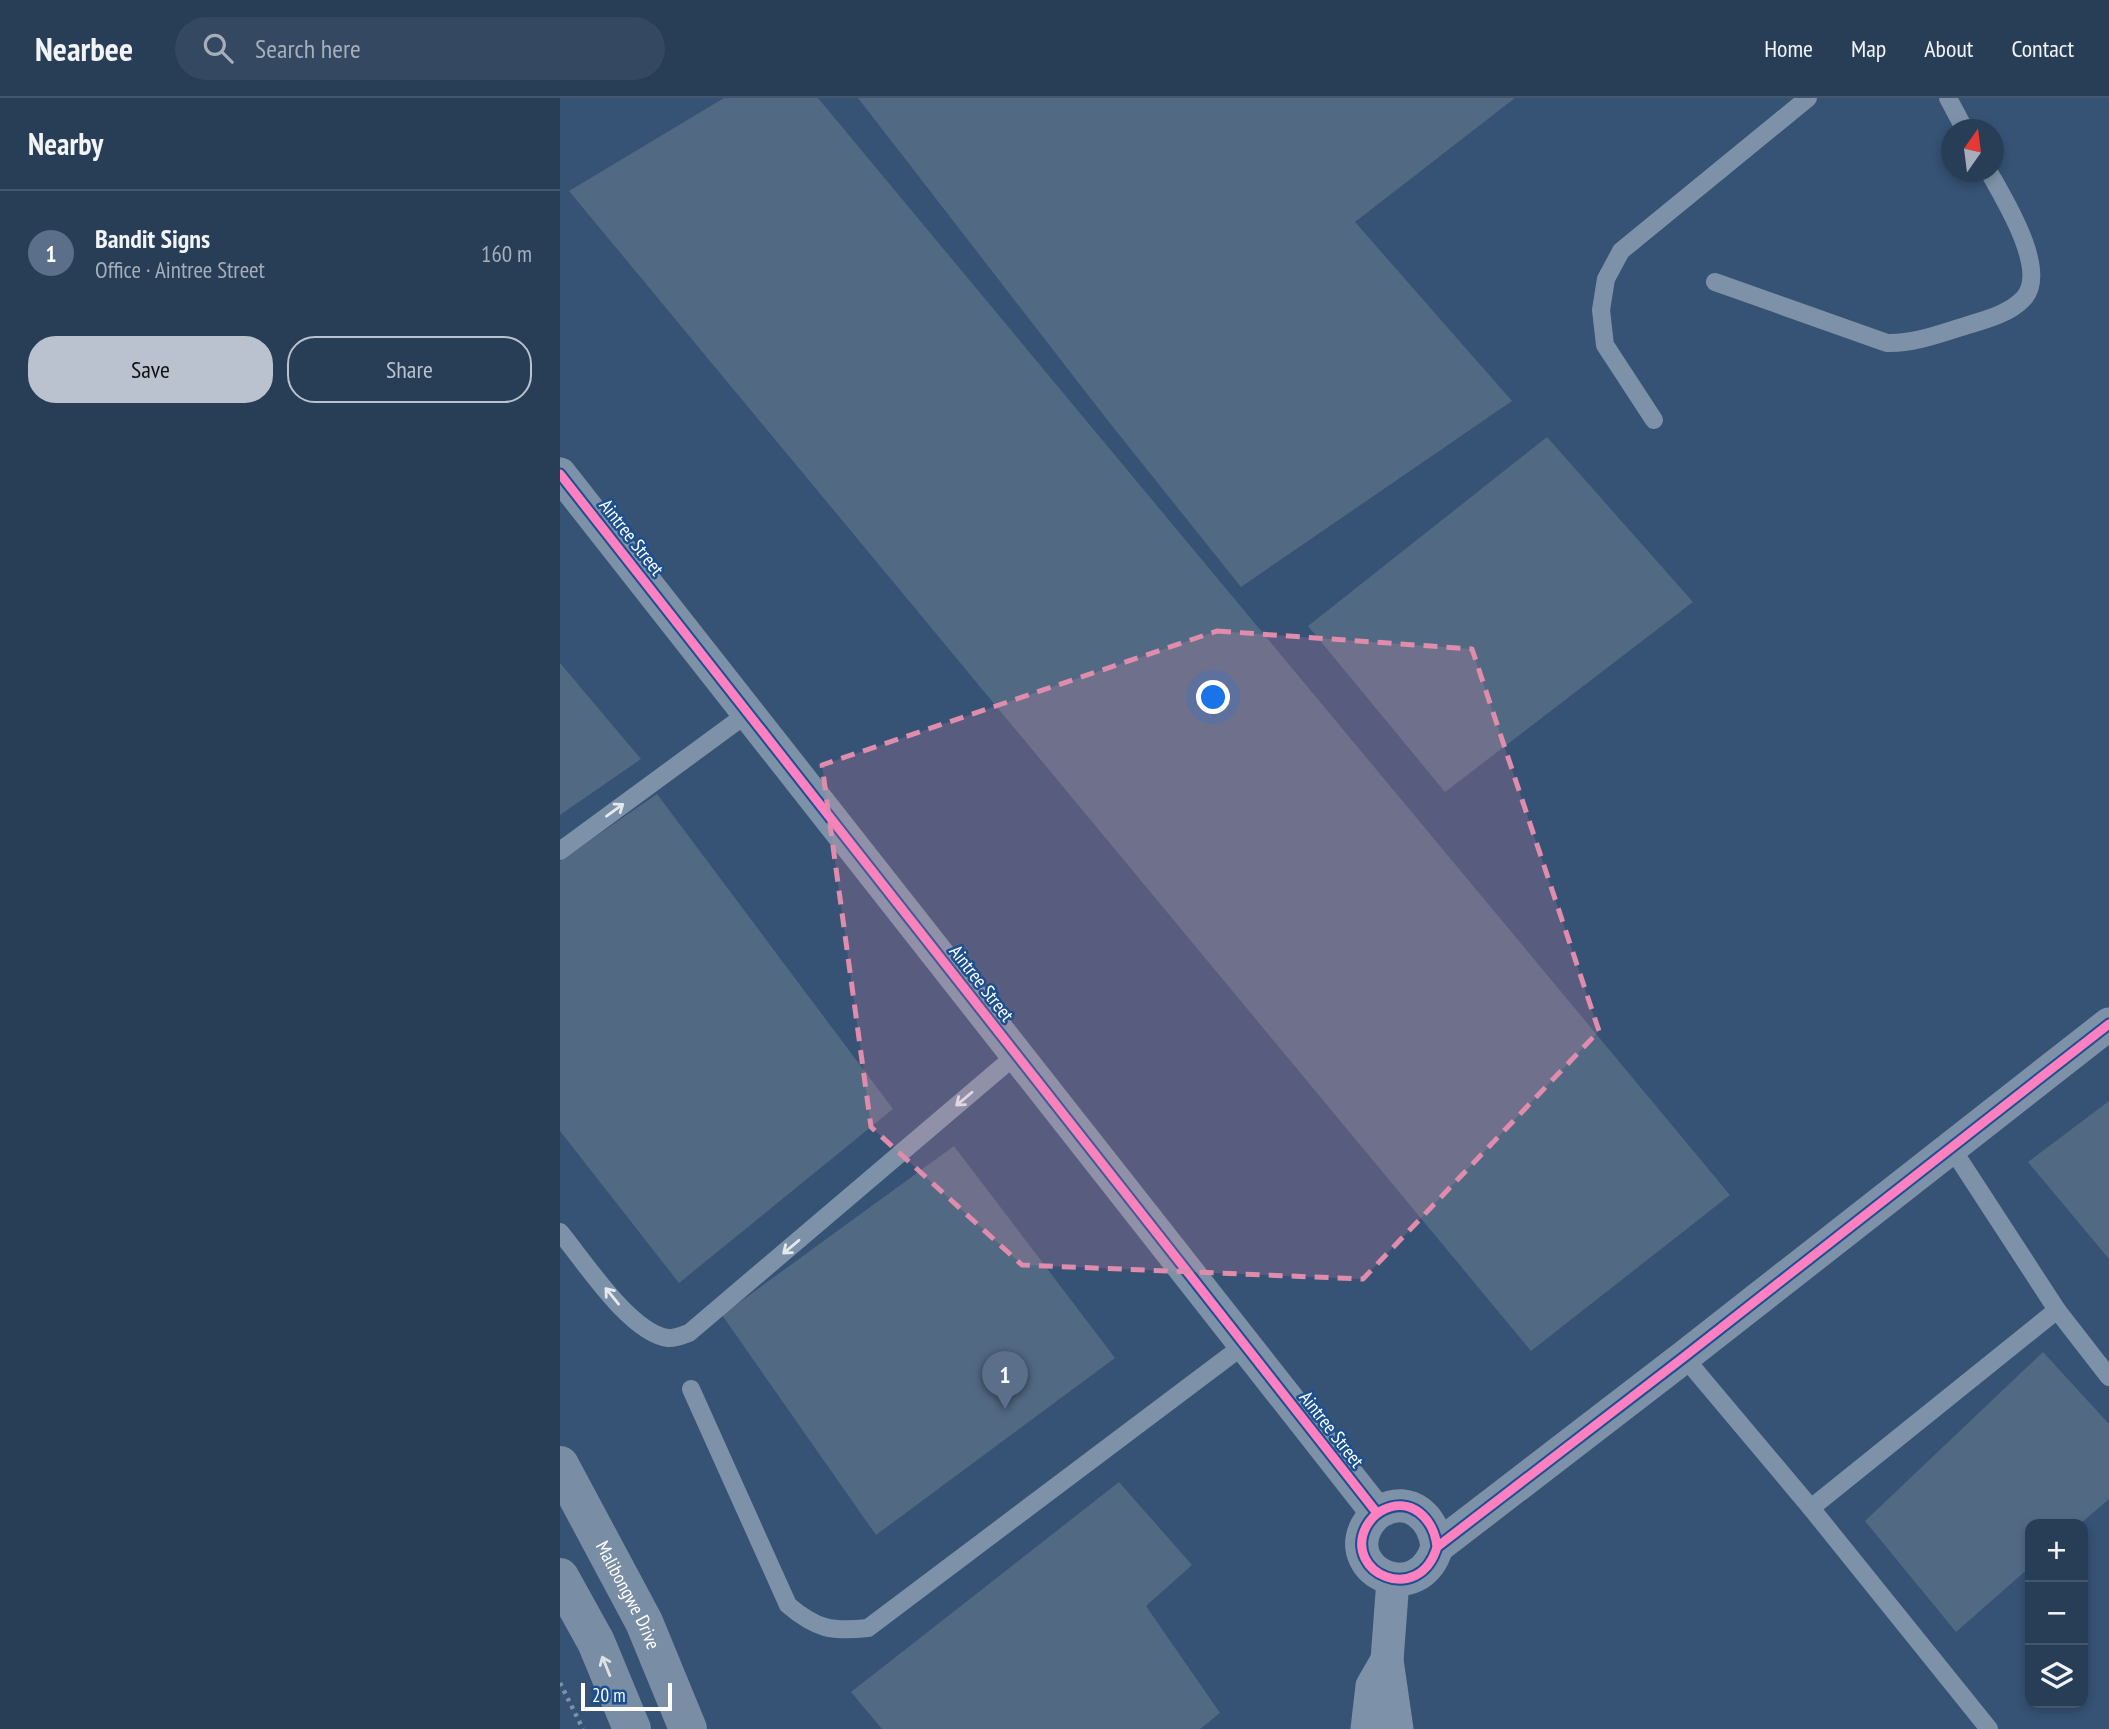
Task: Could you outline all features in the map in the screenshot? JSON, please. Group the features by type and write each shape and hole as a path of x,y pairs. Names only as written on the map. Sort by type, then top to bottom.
{"main road":[{"name":"Malibongwe Drive","path":"560,1465 644,1622 688,1729"},
{"path":"560,1577 596,1642 632,1729"}],"street":[{"name":"Aintree Street","path":"560,474 1377,1513"},
{"path":"1437,1547 2109,1024"},
{"path":"1400,1506 1423,1515 1431,1523 1437,1547 1433,1559 1417,1576 1405,1580 1381,1576 1365,1558 1363,1533 1377,1513 1400,1506"},
{"path":"1393,1580 1387,1660 1397,1729"},
{"path":"1367,1729 1372,1686 1387,1660"}],"lane":[{"path":"1654,420 1605,345 1601,310 1606,279 1621,250 1808,98"},
{"path":"1948,98 1959,119"},
{"path":"1715,282 1887,344 1904,344 1986,320 2023,299 2031,288 2030,258 2008,204 1995,182"},
{"path":"560,851 748,713"},
{"path":"560,1232 626,1313 643,1329 669,1339 689,1333 1016,1055"},
{"path":"1951,1147 2057,1310 2109,1377"},
{"path":"1811,1508 2057,1310"},
{"path":"691,1389 788,1605 806,1621 839,1631 868,1628 1244,1345"},
{"path":"1684,1357 1811,1508 1989,1729"}],"path":[{"path":"560,1684 583,1729"}],"highlighted area":[{"path":"1217,631 1472,649 1599,1031 1363,1279 1022,1265 871,1127 822,765"}],"building":[{"path":"724,98 818,98 1730,1195 1531,1351 569,191"},
{"path":"858,98 1515,98 1355,222 1512,401 1241,587 1105,417"},
{"path":"1547,437 1693,602 1445,792 1308,626"},
{"path":"560,663 641,759 560,815"},
{"path":"657,794 893,1109 679,1283 560,1131 560,861"},
{"path":"2109,1101 2109,1259 2028,1162"},
{"path":"954,1146 1115,1358 876,1535 722,1315"},
{"path":"2043,1352 2109,1424 2109,1499 2086,1519 2025,1519 2025,1571 1956,1632 1865,1521"},
{"path":"1119,1482 1192,1565 1146,1606 1220,1713 1200,1729 882,1729 851,1692"}],"cycle path":[{"path":"560,474 1377,1513"},
{"path":"1437,1547 1435,1536 1426,1519 1419,1512 1402,1506 1392,1507 1374,1516 1366,1527 1362,1544 1365,1558 1374,1569 1386,1577 1401,1579 1415,1576 1428,1565 1437,1547 2109,1024"}],"place":[{"name":"Bandit Signs","path":"1005,1409"}]}
